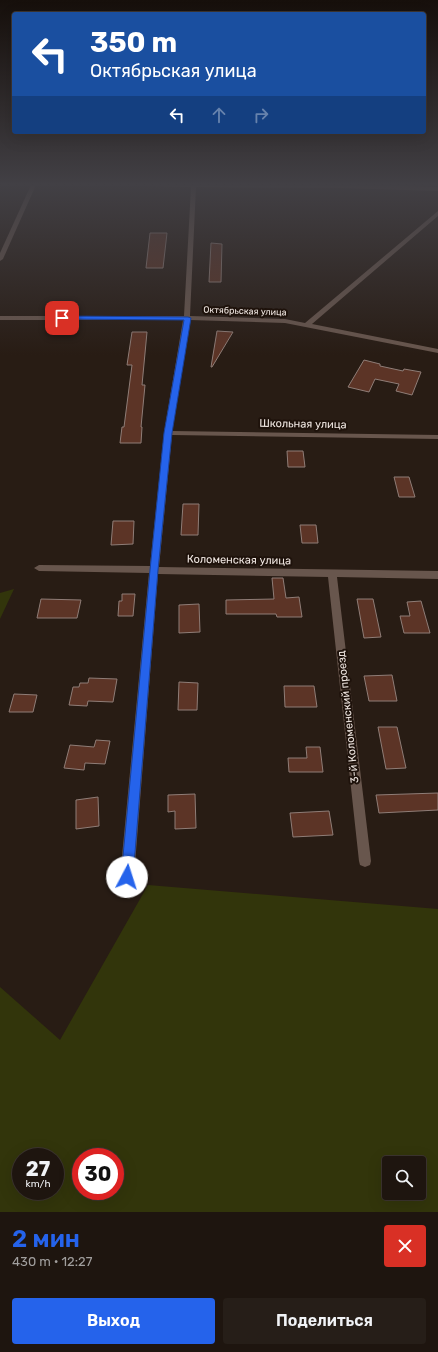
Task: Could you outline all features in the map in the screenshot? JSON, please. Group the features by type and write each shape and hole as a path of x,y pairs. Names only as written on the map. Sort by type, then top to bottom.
{"street":[{"path":"0,260 8,242"},
{"path":"127,877 154,570 168,433 188,318 191,242"},
{"path":"307,325 405,242"},
{"name":"Октябрьская улица","path":"0,318 188,318 285,321 438,351"},
{"name":"Школьная улица","path":"168,433 438,437"},
{"name":"Коломенская улица","path":"39,568 438,575"},
{"name":"3-й Коломенский проезд","path":"332,573 364,861"}],"green space":[{"path":"14,589 0,619 0,593"},
{"path":"148,885 438,909 438,1212 0,1212 0,987 60,1040"}],"building":[{"path":"149,242 166,242 163,268 146,268"},
{"path":"211,243 222,244 221,282 209,282"},
{"path":"217,331 233,332 211,367"},
{"path":"132,332 147,332 142,385 145,385 141,443 120,443 122,427 124,427 132,365 127,365"},
{"path":"364,360 380,364 380,366 403,371 404,369 421,372 412,395 396,391 399,384 375,379 369,392 348,387"},
{"path":"287,451 303,451 305,467 288,467"},
{"path":"394,477 409,477 415,497 399,497"},
{"path":"183,504 199,504 198,535 181,535"},
{"path":"113,521 134,521 133,544 111,545"},
{"path":"300,525 316,525 318,543 302,543"},
{"path":"272,578 283,578 286,598 299,597 302,617 277,617 276,614 226,614 226,600 274,599"},
{"path":"122,594 135,594 133,616 118,616 119,601 122,601"},
{"path":"41,599 81,600 77,618 37,618"},
{"path":"357,599 373,599 381,637 364,638"},
{"path":"421,601 430,633 404,633 400,616 410,616 407,602"},
{"path":"199,604 200,632 179,633 179,605"},
{"path":"392,675 397,701 369,701 364,676"},
{"path":"89,678 117,679 113,702 88,701 87,706 69,705 73,687 79,687 80,683 88,683"},
{"path":"179,682 198,683 197,710 178,710"},
{"path":"284,686 314,686 317,707 285,707"},
{"path":"14,694 37,695 33,712 9,712"},
{"path":"378,727 397,727 406,768 386,769"},
{"path":"96,740 110,741 105,764 85,763 84,770 64,768 70,745 94,747"},
{"path":"306,747 320,747 323,772 289,772 288,758 307,758"},
{"path":"438,793 438,810 379,813 376,795"},
{"path":"195,794 196,828 175,829 175,811 168,812 168,795"},
{"path":"98,797 99,826 76,829 76,800"},
{"path":"329,811 333,835 293,837 290,813"}],"route":[{"path":"62,318 188,318 168,433 154,570 127,877"}]}
